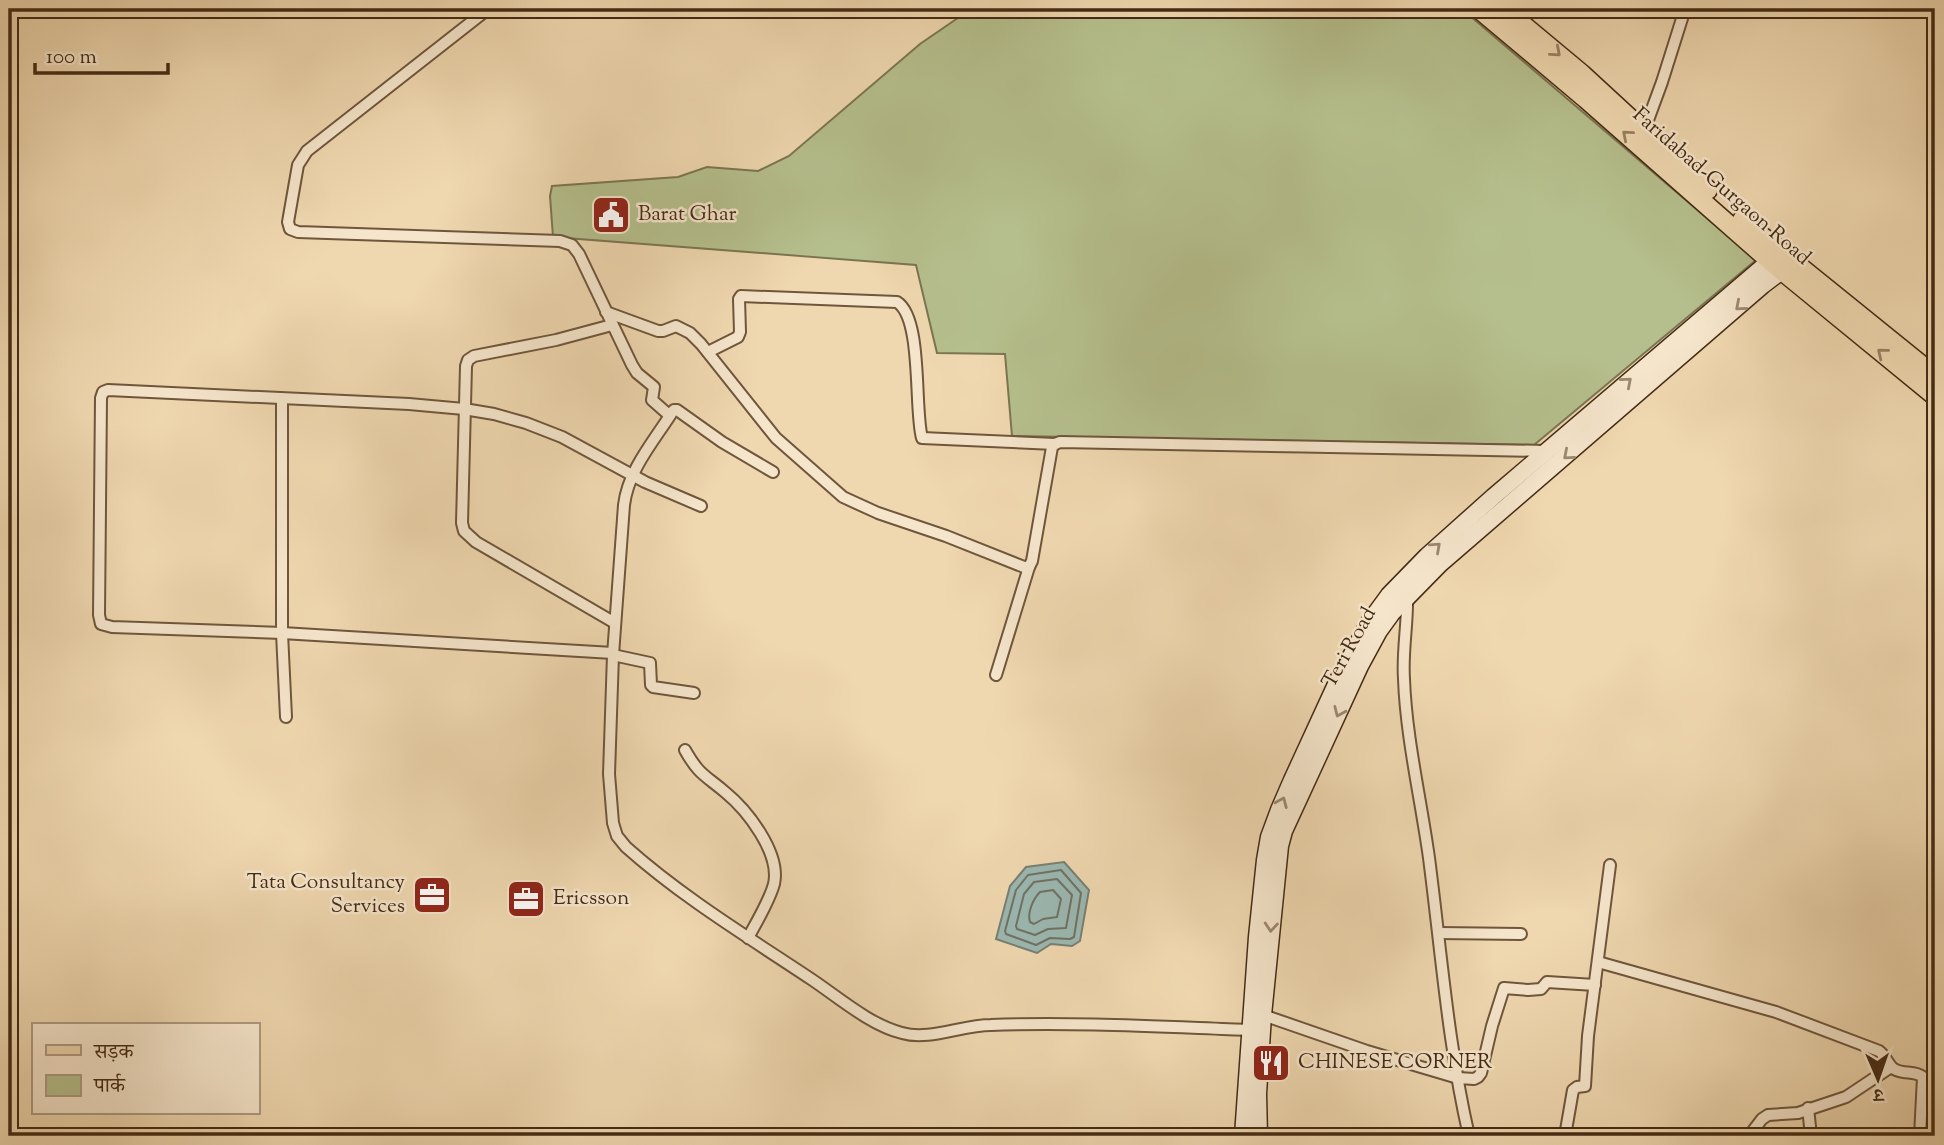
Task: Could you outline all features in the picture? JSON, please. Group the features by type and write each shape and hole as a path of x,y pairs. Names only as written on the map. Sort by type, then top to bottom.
{"main road":[{"name":"Faridabad-Gurgaon Road","path":"1479,9 1781,262 1935,396"},
{"name":"Faridabad-Gurgaon Road","path":"1504,9 1582,74 1781,262 1935,376"}],"street":[{"path":"488,9 307,151 298,165 288,225 290,229 298,232 560,241 572,245 579,254 635,370 654,387 652,400 671,414"},
{"path":"1644,131 1685,9"},
{"path":"1244,1136 1251,1030 1260,989 1265,860 1269,837 1338,680 1362,634 1379,608 1427,556 1546,451 1781,262"},
{"name":"Teri Road","path":"1259,1136 1258,1094 1263,1015 1260,989 1277,861 1284,831 1360,666 1379,631 1392,613 1440,564 1781,262"},
{"path":"708,352 738,337 741,296 897,302 903,306 908,319 916,353 922,438 1055,444 1546,451"},
{"path":"606,312 658,331 680,326 690,333 776,438 843,497 878,513 1024,567 1029,566"},
{"path":"612,324 547,342 474,356 468,360 464,409 462,523 464,531 484,548 615,623"},
{"path":"694,693 653,687 650,663 613,654 282,633 112,627 101,624 101,398 103,392 108,390 464,409 512,418 545,429 645,482 701,506"},
{"path":"282,399 282,633 286,717"},
{"path":"774,472 674,410 632,475 625,494 615,623 610,774 611,809 617,836 625,847 706,909 856,1010 902,1033 915,1036 971,1026 1075,1024 1251,1030"},
{"path":"996,675 1032,561 1052,447 1055,444"},
{"path":"1406,577 1406,643 1403,660 1406,704 1458,1078 1469,1136"},
{"path":"685,750 700,773 724,790 745,811 760,833 772,859 774,884 748,937"},
{"path":"1565,1136 1573,1090 1585,1086 1588,1036 1610,865"},
{"path":"1439,933 1521,934"},
{"path":"1598,962 1795,1019 1879,1051 1885,1055 1891,1067 1923,1077 1922,1136 1935,1133"},
{"path":"1263,1015 1367,1051 1458,1078 1474,1079 1481,1073 1504,988 1541,989 1547,982 1595,985"},
{"path":"1749,1136 1768,1115 1791,1114 1846,1097 1891,1067"},
{"path":"1808,1108 1811,1136"}],"green space":[{"path":"971,9 1462,9 1756,260 1534,445 1012,436 1005,354 937,353 916,265 553,237 550,196 552,186 678,177 707,167 758,171 789,156 920,44"}],"water":[{"path":"1064,862 1089,890 1080,941 1072,946 1051,944 1037,953 996,939 1010,886 1026,867"}],"place":[{"name":"Barat Ghar","path":"611,215"},
{"name":"Tata Consultancy Services","path":"432,895"},
{"name":"Ericsson","path":"526,899"},
{"name":"CHINESE CORNER","path":"1271,1063"}]}
